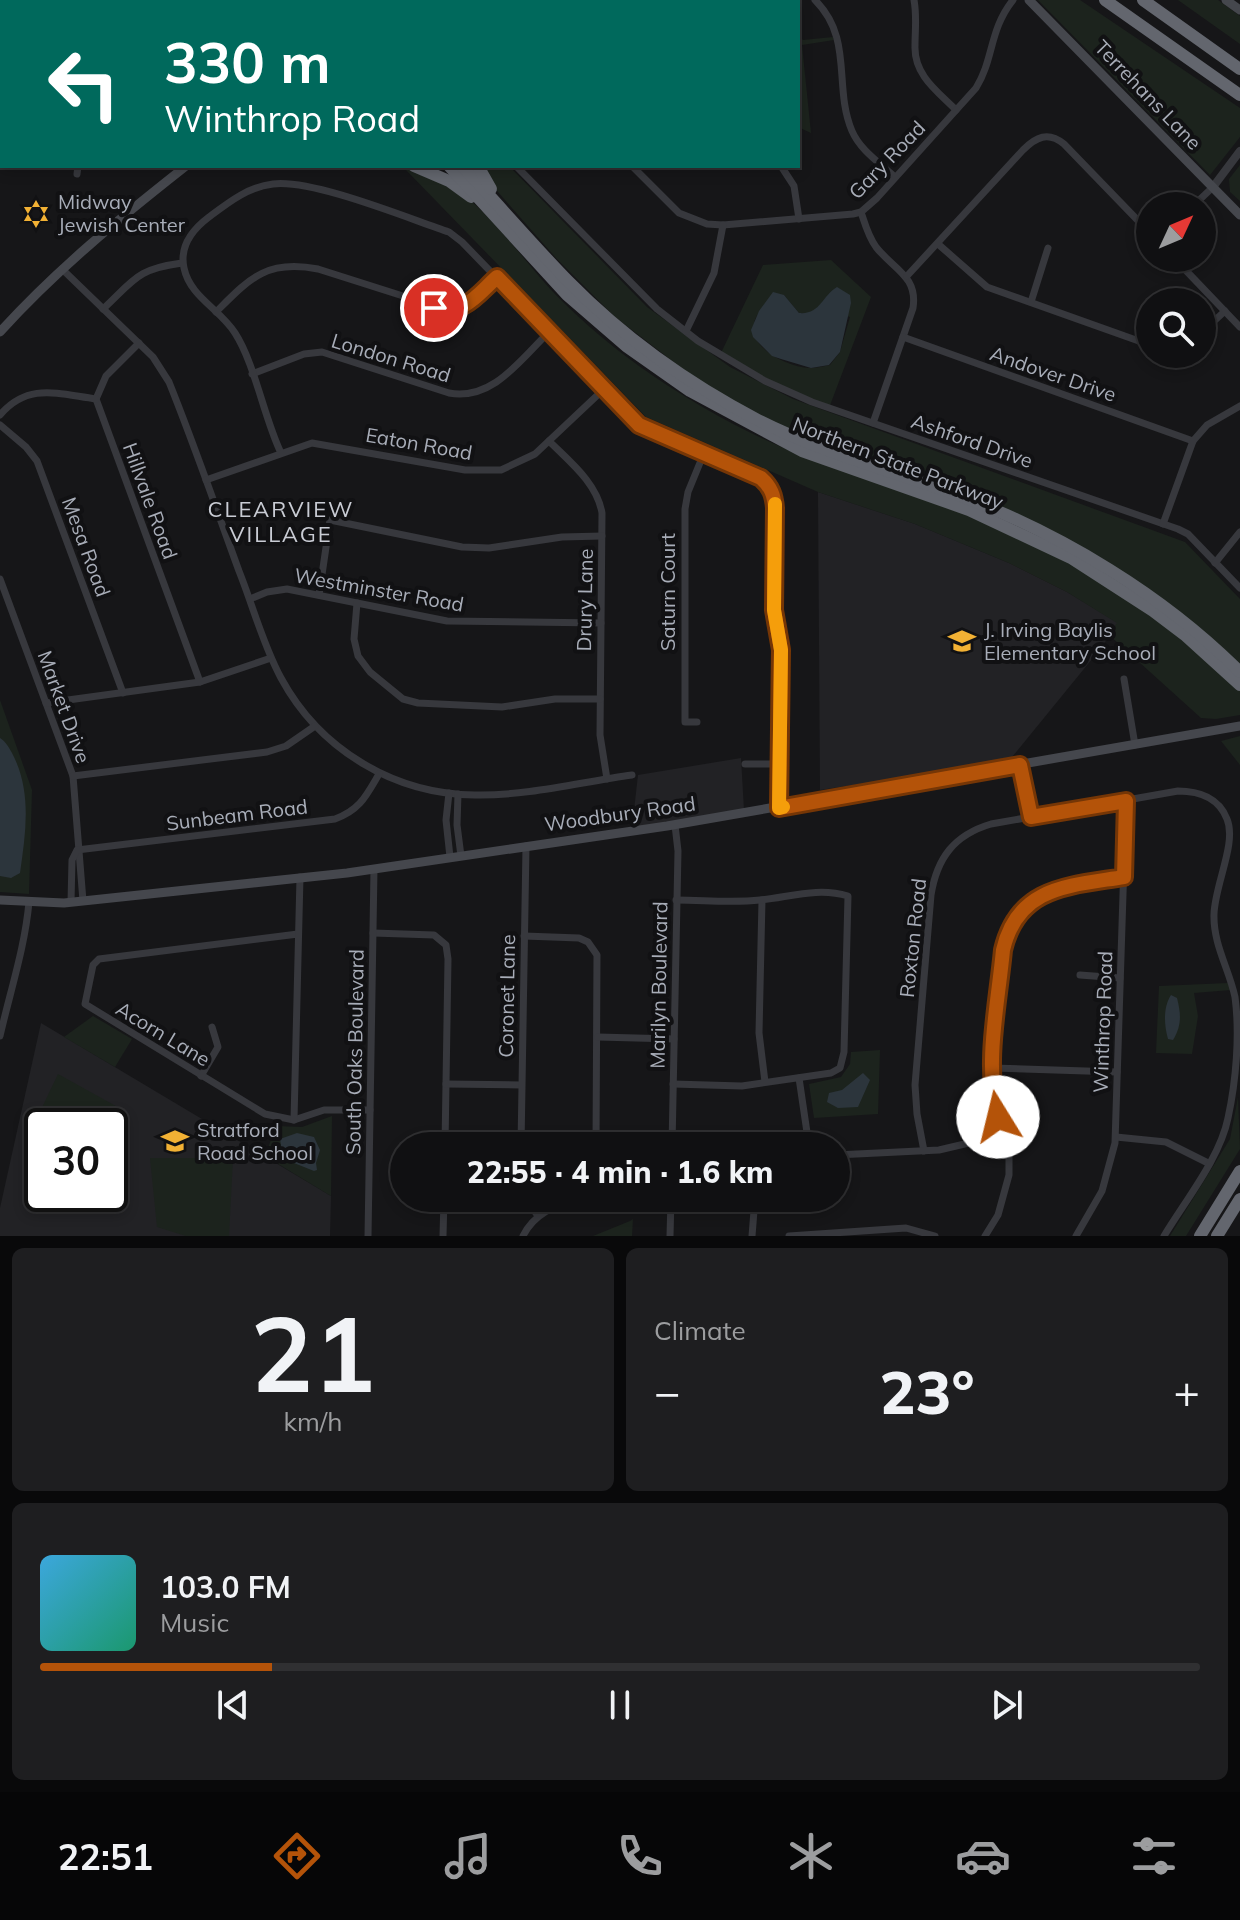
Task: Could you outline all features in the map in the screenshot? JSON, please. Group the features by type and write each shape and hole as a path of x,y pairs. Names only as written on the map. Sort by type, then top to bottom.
{"highway":[{"path":"1105,0 1240,95"},
{"path":"1143,0 1240,69"},
{"path":"419,168 449,181 503,217"},
{"name":"Northern State Parkway","path":"451,168 615,325 711,393 791,436 964,497 1051,537 1137,588 1179,618 1240,672"},
{"name":"Northern State Parkway","path":"464,168 567,295 626,346 690,391 802,451 969,510 1071,558 1153,611 1240,685"},
{"path":"479,168 503,217"},
{"path":"1200,1236 1240,1171"},
{"path":"1217,1236 1240,1199"}],"main road":[{"name":"Terrehans Lane","path":"1029,0 1240,215"},
{"path":"1226,0 1240,10"},
{"path":"0,332 111,225 183,168"},
{"name":"Woodbury Road","path":"0,900 71,902 374,869 779,808 1240,726"}],"street":[{"path":"815,0 827,12 836,31 853,132 859,142 895,177"},
{"path":"914,0 917,22 915,50 919,68 926,82 956,110"},
{"name":"Gary Road","path":"634,168 679,213 707,224 861,212 981,81 997,23 1013,0"},
{"path":"907,276 1038,137 1056,138 1064,144 1136,219"},
{"path":"1208,192 1240,151"},
{"name":"Ashford Drive","path":"518,168 635,289 727,360 812,402 1186,533 1240,588"},
{"path":"782,168 794,186 799,219"},
{"path":"281,453 236,334 189,284 182,263 192,231 228,202 257,187 287,183 313,187 449,232 497,277 639,425 761,478 769,486 775,508 774,610 781,650 779,808"},
{"path":"861,212 876,247 907,276 914,301 873,423"},
{"path":"686,331 711,281 723,225"},
{"path":"938,244 987,287 1136,340"},
{"path":"1031,302 1048,248"},
{"path":"103,309 142,272 182,263"},
{"path":"216,312 252,278 268,269 283,266 318,269 447,310 468,304 497,277"},
{"path":"62,269 139,343 169,382 271,658 289,693 315,726 351,757 379,774 417,787 449,793 497,795 632,775"},
{"path":"1187,272 1240,327"},
{"path":"1216,319 1225,311"},
{"name":"London Road","path":"252,374 304,354 322,352 449,393 470,394 495,385 549,332"},
{"name":"Andover Drive","path":"903,337 1193,441"},
{"path":"0,415 13,400 29,393 96,399 106,376 139,343"},
{"name":"Eaton Road","path":"206,480 305,444 321,443 465,470 489,472 511,467 526,460 549,441 604,389"},
{"name":"Hillvale Road","path":"96,399 200,682"},
{"path":"1163,524 1193,441 1207,425 1240,406"},
{"name":"Mesa Road","path":"0,425 37,461 123,693"},
{"name":"Drury Lane","path":"549,441 596,492 602,513 600,735 607,779"},
{"name":"Saturn Court","path":"697,722 685,722 685,509 688,492 704,453"},
{"path":"319,595 330,520 462,547 489,548 562,537 602,536"},
{"path":"1215,563 1240,532"},
{"name":"Market Drive","path":"0,579 73,776 83,901"},
{"name":"Westminster Road","path":"250,599 287,589 447,621 601,623"},
{"path":"357,603 354,639 358,656 370,672 403,699 418,703 502,707 555,699 600,699"},
{"path":"46,703 200,682 271,658"},
{"path":"1124,679 1135,745"},
{"path":"73,776 267,752 286,746 315,726"},
{"path":"745,764 779,764"},
{"path":"1020,765 1031,817"},
{"name":"Sunbeam Road","path":"77,850 335,819 362,804 379,774"},
{"name":"Roxton Road","path":"924,1151 915,1085 935,874 948,848 966,833 991,824 1191,791 1217,803 1229,823 1230,845 1216,888 1214,920 1218,946 1235,998 1238,1037 1228,1122 1208,1163 1164,1236"},
{"path":"449,793 446,820 450,857"},
{"path":"458,794 457,825 461,856"},
{"name":"Winthrop Road","path":"1076,1236 1102,1191 1116,1137 1126,801"},
{"name":"Marilyn Boulevard","path":"672,1132 678,851 675,825"},
{"name":"Coronet Lane","path":"521,1132 526,846"},
{"name":"Market Drive","path":"71,902 72,860 77,850"},
{"name":"South Oaks Boulevard","path":"368,1236 374,869"},
{"path":"300,877 294,1120 324,1110 370,1110"},
{"path":"985,1236 998,1215 1007,1190 1009,1160 993,1093 992,1068 1007,933 1014,918 1031,901 1050,891 1124,877"},
{"path":"673,1084 742,1086 831,1073 840,1068 844,1052 848,896 806,892 762,900 676,900"},
{"path":"762,900 759,1033 765,1082"},
{"path":"0,1036 17,959 26,934 29,902"},
{"path":"373,933 434,935 446,945 445,1132"},
{"name":"Acorn Lane","path":"294,1120 265,1114 85,1004 95,961 107,957 298,934"},
{"path":"524,936 579,938 595,950 599,964 596,1132"},
{"path":"1080,975 1120,978"},
{"path":"201,1076 218,1047 212,1027"},
{"path":"598,1037 674,1039"},
{"path":"992,1068 1117,1072"},
{"path":"799,1078 807,1132"},
{"path":"446,1084 521,1085"},
{"path":"850,1154 962,1147 1003,1135"},
{"path":"1116,1137 1166,1142 1208,1163"},
{"path":"443,1236 444,1212"},
{"path":"535,1212 538,1216"},
{"path":"523,1236 544,1212"},
{"path":"670,1236 671,1212"},
{"path":"752,1236 754,1212"},
{"path":"789,1236 906,1228 935,1236"}],"shaded area":[{"path":"1038,0 1080,0 1240,108 1240,137 1210,175"},
{"path":"1178,0 1218,0 1240,16 1240,44"},
{"path":"800,37 803,40 833,37 834,40 802,45 811,133 800,128"},
{"path":"1240,165 1240,201 1230,192 1229,179"},
{"path":"402,168 420,170 444,181 466,197 588,325 639,366 681,394 749,432 796,453 925,497 1022,538 1062,559 1137,606 1208,661 1240,691 1240,715 1201,718 1108,634 1117,623 1067,592 1009,563 915,524 818,492 646,417"},
{"path":"484,168 511,168 647,307 730,367 793,399 1185,542 1240,599 1240,665 1067,538 995,503 843,452 797,433 744,408 692,376 615,317 556,258 498,192"},
{"path":"831,260 871,297 829,408 720,355 763,265","holes":["784,295 799,313 808,314 817,309 850,317 840,352 830,365 800,367 777,358 759,344 754,335 754,325 758,314 766,306"]},
{"path":"837,287 850,295 851,303 840,352 829,365 811,368 772,356 753,337 751,330 759,311 773,292 784,295 799,313 806,313 816,308"},
{"name":"J. Irving Baylis Elementary School","path":"818,492 915,524 1009,563 1067,592 1118,623 1008,762 820,790"},
{"path":"0,700 32,790 29,894 0,892"},
{"path":"1240,736 1240,765 1221,741"},
{"path":"0,738 8,746 18,767 25,797 20,873 11,878 0,876"},
{"path":"741,758 744,810 632,828 638,775"},
{"path":"1228,983 1231,990 1194,993 1198,1016 1192,1054 1156,1053 1159,986"},
{"path":"1171,995 1177,998 1180,1014 1173,1040 1168,1039 1165,1022"},
{"path":"93,1016 132,1039 115,1067 64,1037"},
{"name":"Stratford Road School","path":"41,1023 331,1196 330,1236 0,1236 0,1208"},
{"path":"880,1050 878,1114 814,1118 809,1084 841,1077 850,1064 851,1052"},
{"path":"863,1073 870,1080 858,1107 838,1108 827,1102 829,1093 842,1090"},
{"path":"58,1074 119,1108 42,1108"},
{"path":"1238,1097 1240,1149 1186,1236 1170,1236 1230,1139"},
{"path":"332,1116 331,1196 265,1156 276,1126 302,1127"},
{"path":"297,1133 314,1137 320,1150 317,1170 294,1163 282,1152 280,1139"},
{"path":"150,1158 233,1158 229,1236 186,1236 157,1227"},
{"path":"633,1219 632,1236 593,1236 630,1221"}],"slow traffic":[{"path":"775,504 774,610 781,650 779,808 783,807"}],"place":[{"name":"Midway Jewish Center","path":"36,214"},
{"name":"J. Irving Baylis Elementary School","path":"962,641"},
{"name":"Stratford Road School","path":"175,1141"}],"district":[{"name":"CLEARVIEW VILLAGE","path":"281,522"}],"route":[{"path":"434,308 458,309 468,304 497,277 639,425 761,478 769,486 775,508 774,610 781,650 779,808 1020,765 1031,817 1126,801 1124,877 1066,887 1038,896 1014,918 1007,933 992,1068 998,1117"}]}
